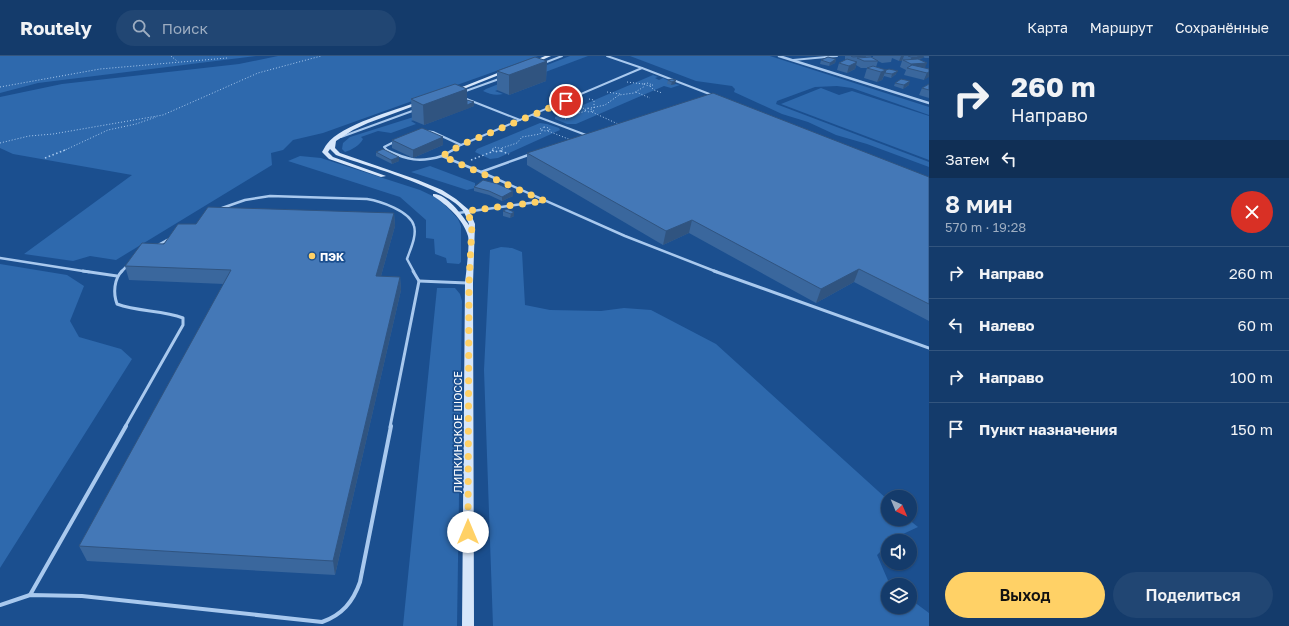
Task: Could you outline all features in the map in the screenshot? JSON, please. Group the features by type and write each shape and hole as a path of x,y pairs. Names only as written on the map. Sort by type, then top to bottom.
{"street":[{"path":"526,64 549,56"},
{"path":"779,56 929,103"},
{"path":"452,92 512,70"},
{"path":"429,100 352,128 340,134 327,145 325,152 327,156 336,160 416,186 439,197 458,213 472,238"},
{"path":"334,139 333,150 347,158"},
{"path":"326,149 336,155 432,187 454,200 467,211"},
{"name":"ЛИПКИНСКОЕ ШОССЕ","path":"467,211 472,224 469,283 468,626"}],"lane":[{"path":"541,64 562,56"},
{"path":"607,56 712,95 705,98"},
{"path":"793,60 837,56"},
{"path":"401,139 387,145 384,147 385,149 410,161 427,162 442,156 461,145 642,68"},
{"path":"457,95 505,77"},
{"path":"464,98 520,120"},
{"path":"334,139 421,108"},
{"path":"533,115 586,135"},
{"path":"422,132 433,132 461,145"},
{"path":"572,140 592,133"},
{"path":"481,172 504,162 538,151"},
{"path":"442,156 672,254 836,316 929,348"},
{"path":"0,605 30,596 82,596 322,622 333,619 341,613 355,597 360,582 420,281 408,259 414,224 392,207 375,200 270,196 245,200 215,212"},
{"path":"458,213 545,201"},
{"path":"154,248 174,236"},
{"path":"0,258 117,276"},
{"path":"30,596 183,325 183,318 173,313 127,309 117,304 114,295 117,276 128,265"},
{"path":"420,281 469,283"}],"path":[{"path":"171,56 177,62"},
{"path":"0,87 100,69 228,58 225,56"},
{"path":"46,158 91,139 108,130 136,124 163,115 258,73 321,56"},
{"path":"617,79 634,84 653,84 650,86 654,90 662,93"},
{"path":"636,92 644,85"},
{"path":"595,88 621,94"},
{"path":"586,112 584,109 608,104 616,96 621,94 636,92 650,98"},
{"path":"591,108 594,110 592,112"},
{"path":"494,151 492,150 494,147 502,148 517,143 522,137 537,135 542,130 540,128 542,127 549,128 572,115 586,112 592,112 619,125"},
{"path":"0,143 29,136 53,134 163,115"},
{"path":"548,131 550,129 549,128"},
{"path":"542,130 572,140"},
{"path":"461,164 494,151 501,151 503,149 502,148"}],"shaded area":[{"path":"0,56 256,56 38,83 0,93"},
{"path":"278,56 538,56 323,133 293,140 283,150 271,153 272,165 116,260 90,256 73,261 24,254 132,175 13,154 0,148 0,97 62,84 239,64"},
{"path":"570,56 588,56 495,91 503,94 497,95 483,91 486,89"},
{"path":"630,56 770,56 929,107 929,115 852,88 837,86 815,87 777,101 776,104 929,162 929,167 867,144 836,135 808,122 782,114 734,92 735,89 732,86 696,81"},
{"path":"653,75 658,77 655,78 659,80 663,78 671,82 671,85 680,85 671,88 664,86 576,124 567,124 555,119 555,117"},
{"path":"821,88 839,95 852,91 929,116 929,160 781,104"},
{"path":"455,104 411,121 416,124 391,133 378,131 361,137 363,139 362,141 350,150 345,152 342,149 343,143 350,137"},
{"path":"540,123 559,128 560,130 498,158 490,159 475,152 477,149"},
{"path":"300,156 321,158 420,190 437,198 458,219 461,226 461,262 459,264 447,263 446,258 435,254 434,239 426,238 426,220 400,197 288,161"},
{"path":"430,166 475,183 475,188 467,190 411,172"},
{"path":"501,247 512,248 522,252 525,305 550,310 601,311 624,308 651,310 716,344 881,494 881,526 918,527 903,534 881,534 881,551 877,555 881,564 881,570 884,570 887,578 881,578 881,614 917,614 917,604 929,613 929,626 493,626 484,370 490,250"},
{"path":"0,264 67,275 84,286 70,321 79,337 121,349 132,359 0,568"},
{"path":"437,288 455,288 460,294 462,301 457,626 403,626"}],"building":[{"path":"535,57 547,61 509,75 497,71"},
{"path":"828,57 836,59 830,63 821,60"},
{"path":"871,57 878,61 864,61 857,58"},
{"path":"847,59 857,62 849,66 839,63"},
{"path":"918,59 927,63 911,64 903,60"},
{"path":"912,65 929,69 929,72 927,73 907,68"},
{"path":"873,66 886,70 881,72 867,68"},
{"path":"889,69 898,71 892,74 885,73 886,70"},
{"path":"901,79 910,81 904,85 895,83"},
{"path":"668,80 676,80 672,82"},
{"path":"455,84 467,89 423,105 411,99"},
{"path":"929,84 929,90 922,88"},
{"path":"713,93 929,177 929,304 859,269 821,289 692,220 666,231 527,153"},
{"path":"467,100 474,102 467,105"},
{"path":"422,128 443,137 413,150 392,140"},
{"path":"383,149 399,157 391,160 376,152"},
{"path":"483,180 498,184 513,191 502,197 489,191 474,187"},
{"path":"208,207 394,213 376,276 400,277 333,561 79,546 231,270 125,266 142,243 164,244 178,224 196,224"},
{"path":"507,209 514,212 511,214 503,211"}],"place":[{"name":"ПЭК","path":"312,256"}],"route":[{"path":"468,532 469,283 472,224 467,211 545,201 442,156 461,145 566,101"}]}
